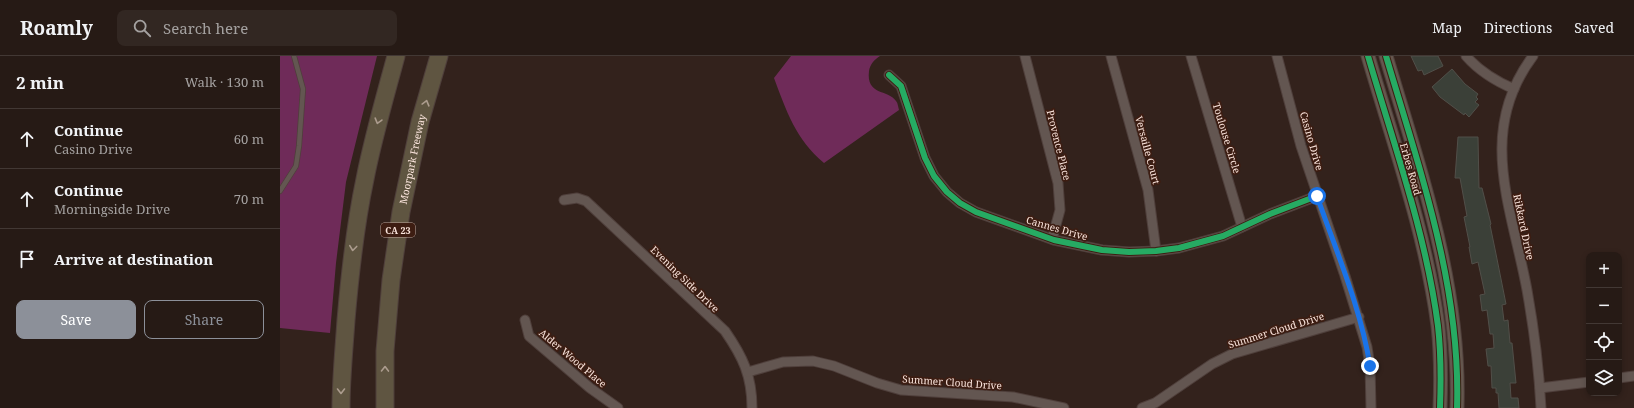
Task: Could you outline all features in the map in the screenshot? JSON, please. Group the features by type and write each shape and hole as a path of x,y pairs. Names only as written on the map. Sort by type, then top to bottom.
{"highway":[{"path":"341,408 341,386 349,286 356,230 364,181 376,127 396,56"},
{"name":"Moorpark Freeway","path":"385,408 385,351 390,288 401,212 420,122 439,56"}],"main road":[{"name":"Erbes Road","path":"1368,56 1417,222 1429,273 1438,327 1441,373 1440,408"},
{"name":"Erbes Road","path":"1386,56 1432,213 1448,280 1455,338 1457,379 1456,408"}],"street":[{"name":"Provence Place","path":"1025,56 1058,183 1060,210 1052,240"},
{"name":"Versaille Court","path":"1111,56 1148,190 1156,251"},
{"name":"Toulouse Circle","path":"1191,56 1242,227"},
{"name":"Casino Drive","path":"1277,56 1301,146 1367,347 1370,366 1371,408"},
{"path":"1466,56 1476,67 1494,80 1514,89"},
{"name":"Rikkard Drive","path":"1533,56 1526,64 1507,108 1503,128 1501,166 1527,291 1540,388 1541,408"},
{"name":"Cannes Drive","path":"888,75 901,86 925,158 934,176 947,192 960,203 976,212 1052,240 1102,250 1129,252 1156,251 1201,243 1223,236 1270,214 1317,196"},
{"name":"Evening Side Drive","path":"564,200 577,198 586,201 599,211 725,332 738,350 748,372 752,395 752,408"},
{"name":"Summer Cloud Drive","path":"1142,408 1155,403 1212,364 1232,354 1358,317"},
{"name":"Alder Wood Place","path":"525,320 529,336 590,388 618,408"},
{"name":"Summer Cloud Drive","path":"748,372 783,362 813,361 834,366 877,383 901,390 1013,397 1064,408"},
{"path":"1622,378 1634,376"},
{"path":"1540,388 1586,382"}],"lane":[{"path":"280,191 296,166 299,146 303,89 294,56"}],"shaded area":[{"path":"280,56 377,56 346,182 336,263 330,333 280,328"},
{"path":"791,56 880,56 870,66 869,79 871,85 878,91 892,97 897,102 899,110 824,163 806,145 793,124 774,78"}],"building":[{"path":"1411,56 1438,56 1443,66 1424,75 1422,70 1418,71"},
{"path":"1452,69 1465,84 1478,94 1476,97 1478,99 1475,102 1479,105 1469,117 1440,97 1432,87"},
{"path":"1458,137 1478,137 1479,188 1482,188 1491,224 1506,304 1502,305 1504,321 1508,320 1510,343 1512,343 1516,383 1510,383 1511,398 1518,398 1519,408 1499,408 1498,393 1496,393 1496,388 1492,388 1491,366 1488,366 1486,349 1494,348 1493,334 1490,334 1487,310 1482,311 1480,295 1485,294 1478,262 1472,264 1464,217 1467,216 1460,178 1455,178"}],"cycle path":[{"path":"1368,56 1408,190 1426,258 1433,292 1439,336 1440,408"},
{"path":"1386,56 1436,229 1445,273 1452,318 1456,363 1457,408"},
{"path":"889,75 901,86 925,158 934,176 947,192 960,203 976,212 1054,240 1102,250 1129,252 1179,248 1223,236 1270,214 1317,196"}],"route":[{"path":"1317,196 1358,317 1367,347 1370,366"}]}
